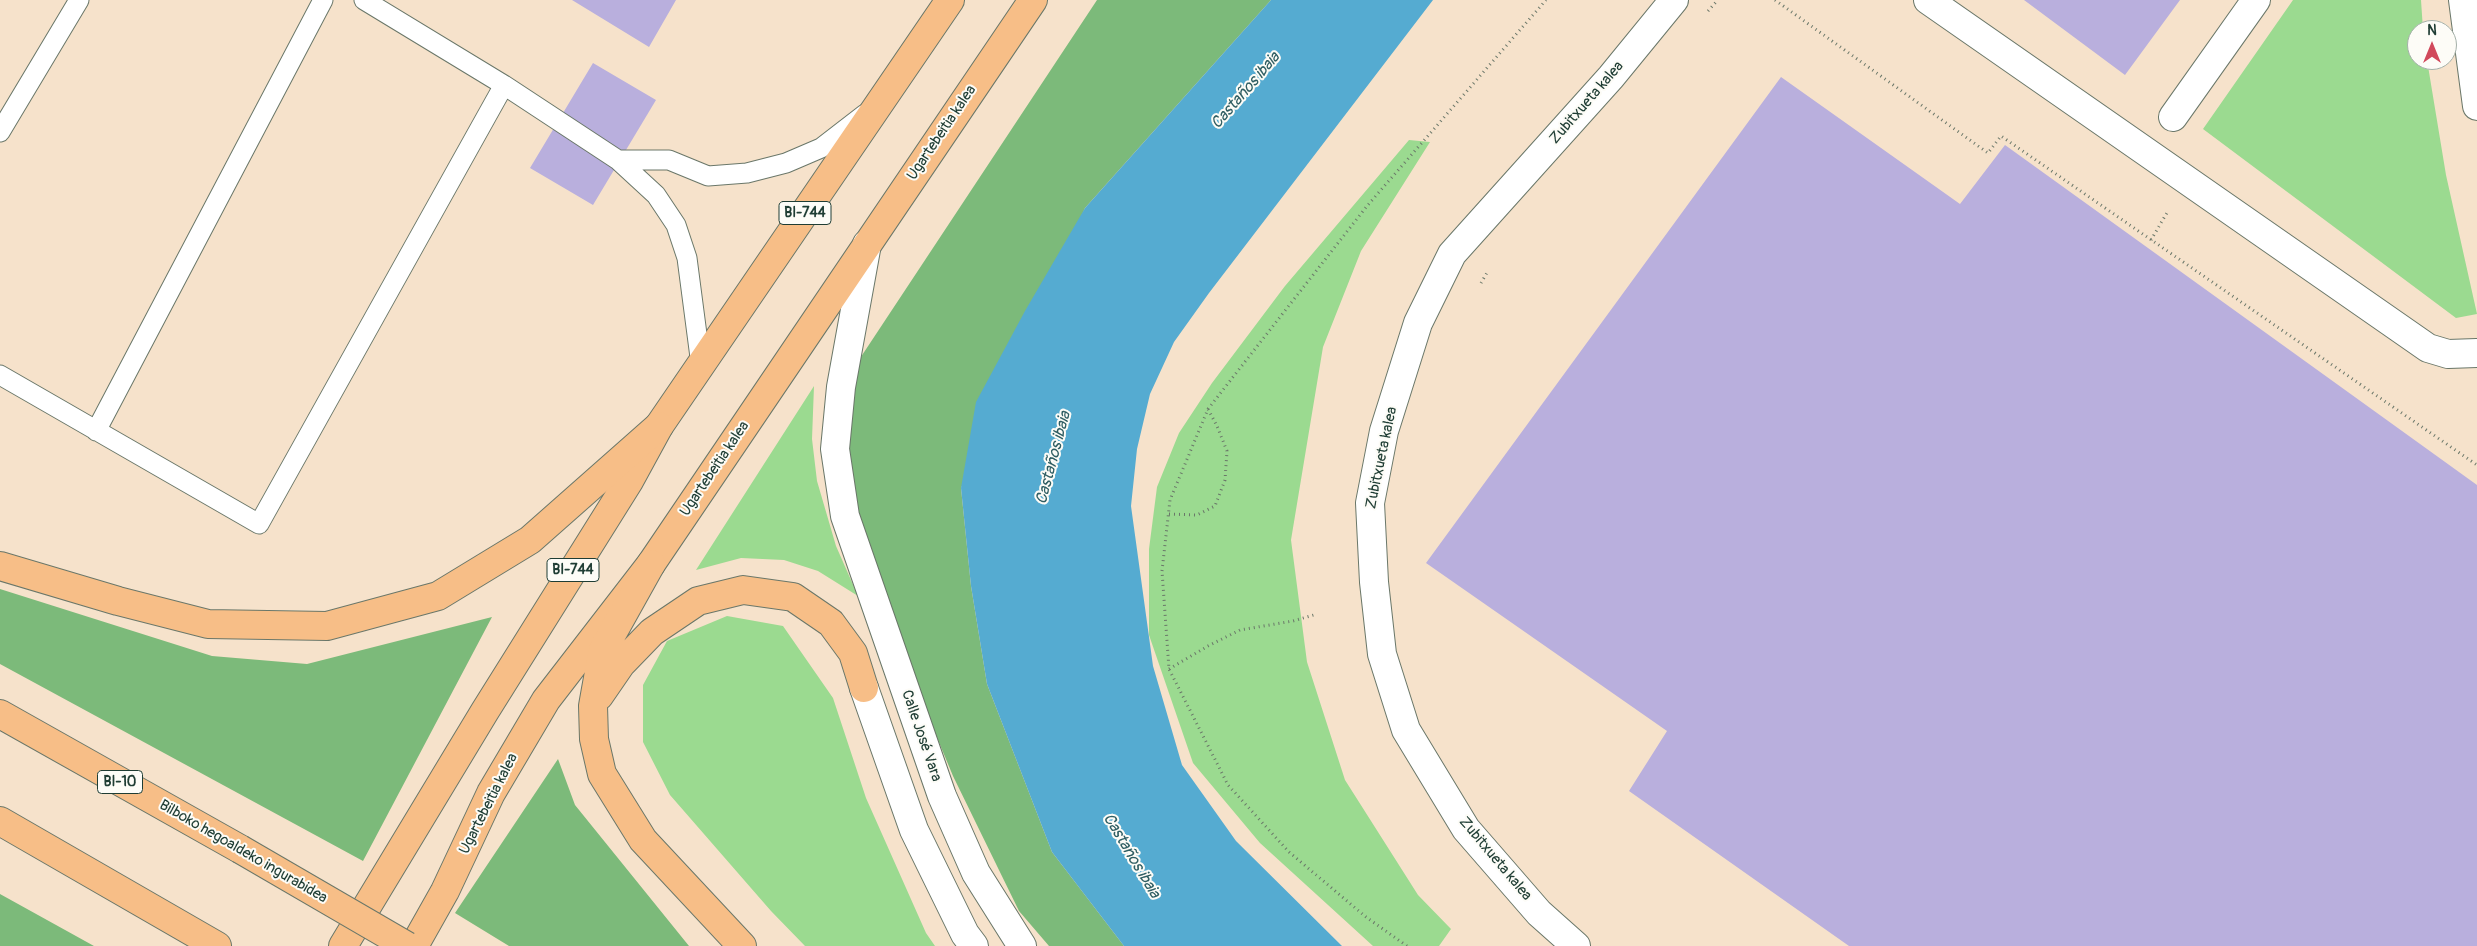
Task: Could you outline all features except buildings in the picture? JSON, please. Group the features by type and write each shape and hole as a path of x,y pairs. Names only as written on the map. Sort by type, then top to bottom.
{"main road":[{"name":"BI-744","path":"343,946 485,711 629,480 659,426 950,0"},
{"name":"Ugartebeitia kalea","path":"414,946 445,891 491,793 546,700 651,564 1033,0"},
{"path":"0,566 118,601 208,624 327,626 438,596 530,540 659,426"},
{"path":"651,564 603,650 593,706 594,739 602,774 644,840 742,946"},
{"path":"593,706 621,664 652,632 698,600 743,590 793,597 831,623 853,653 864,688"},
{"name":"Bilboko hegoaldeko ingurabidea","path":"0,714 240,849 406,946"},
{"path":"0,821 217,946"}],"street":[{"name":"Zubitxueta kalea","path":"1576,946 1540,913 1466,829 1406,730 1382,654 1374,582 1370,503 1384,431 1418,323 1452,254 1611,77 1674,0"},
{"path":"1928,0 2428,348 2448,354 2477,353"},
{"path":"2173,117 2256,0"},
{"path":"2463,0 2477,106"},
{"name":"Calle José Vara","path":"868,244 841,387 834,449 845,516 942,796 976,872 1022,946"},
{"path":"864,688 914,830 965,934 974,946"}],"lane":[{"path":"0,132 79,0"},
{"path":"96,431 323,0"},
{"path":"364,0 504,85 618,160 656,195 676,224 687,258 701,365"},
{"path":"0,375 259,524 504,85"},
{"path":"618,160 669,160 708,176 747,173 786,164 821,148 883,99"}],"path":[{"path":"1407,946 1366,917 1289,852 1228,785 1169,668 1162,571 1170,500 1208,409 1367,206 1546,0"},
{"path":"1705,15 1718,0"},
{"path":"1775,0 1988,153 2001,136 2477,465"},
{"path":"1478,286 1493,264"},
{"path":"1168,514 1197,515 1215,506 1225,480 1227,451 1208,409"},
{"path":"1169,668 1240,630 1293,621 1316,614"}],"green space":[{"path":"1097,0 1271,0 1085,208 961,488 971,586 987,684 1052,852 1124,946 1049,946 1019,911 953,776 845,516 841,387"},
{"path":"2293,0 2421,0 2422,20 2407,20 2407,70 2429,70 2446,175 2477,314 2456,318 2203,129"},
{"path":"1409,140 1430,142 1361,251 1323,347 1291,540 1307,662 1345,780 1418,895 1451,929 1439,946 1373,946 1260,843 1193,763 1149,635 1149,549 1157,487 1179,433 1212,383 1285,286"},
{"path":"814,386 812,439 817,481 836,546 858,596 818,571 784,560 741,558 696,570"},
{"path":"0,589 212,656 307,664 492,617 363,861 0,664"},
{"path":"727,616 783,626 833,698 866,798 926,933 935,946 805,946 771,911 670,795 643,742 643,685 667,641"},
{"path":"558,759 575,805 689,946 509,946 455,913"},
{"path":"0,894 94,946 0,946"}],"water":[{"name":"Castaños ibaia","path":"1271,0 1433,0 1209,293 1174,342 1150,394 1137,449 1131,506 1153,666 1182,765 1236,841 1342,946 1124,946 1052,852 987,684 971,586 961,488 976,402 1025,311 1085,208"}]}
